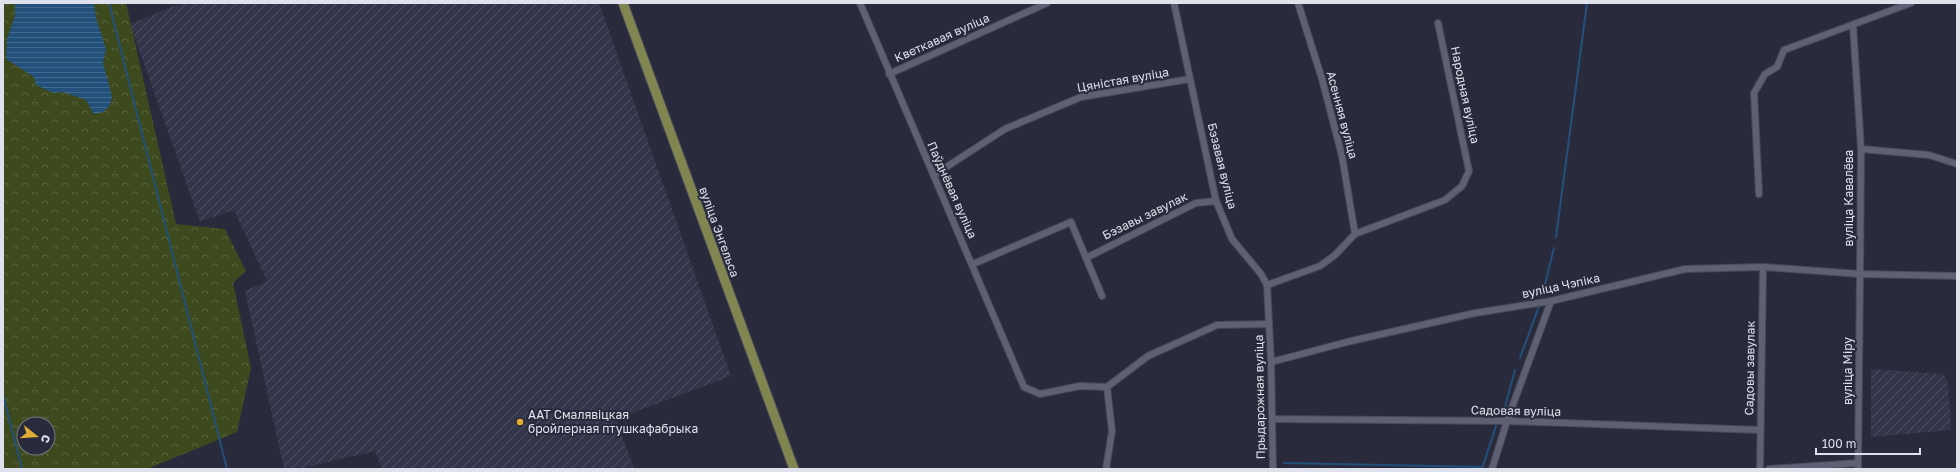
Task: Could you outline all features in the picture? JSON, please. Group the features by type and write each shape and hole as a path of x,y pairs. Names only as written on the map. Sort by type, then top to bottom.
{"main road":[{"name":"вуліца Энгельса","path":"623,3 794,469"}],"street":[{"name":"Паўднёвая вуліца","path":"860,3 889,74 973,264 1024,387 1040,394 1080,386 1107,387"},
{"name":"Кветкавая вуліца","path":"889,74 1047,3"},
{"name":"Бэзавая вуліца","path":"1174,3 1216,201 1232,239 1261,274 1267,285 1269,324"},
{"name":"Асенняя вуліца","path":"1298,3 1322,79 1342,156 1355,234"},
{"path":"1759,194 1754,93 1765,74 1777,67 1784,50 1911,3"},
{"name":"Народная вуліца","path":"1355,234 1445,200 1462,186 1469,171 1438,23"},
{"name":"вуліца Кавалёва","path":"1852,25 1861,149 1860,274"},
{"name":"Цяністая вуліца","path":"934,175 1005,129 1081,97 1190,79"},
{"path":"1861,149 1929,155 1957,164"},
{"name":"Бэзавы завулак","path":"1086,258 1196,203 1216,201"},
{"path":"973,264 1071,222 1102,296"},
{"path":"1267,285 1320,266 1335,255 1355,234"},
{"name":"вуліца Чэпіка","path":"1271,362 1351,341 1475,313 1550,301 1685,269 1763,267 1860,274"},
{"name":"Садовы завулак","path":"1760,469 1763,267"},
{"path":"1860,274 1957,276"},
{"name":"вуліца Міру","path":"1858,466 1860,274"},
{"path":"1492,469 1507,421 1550,301"},
{"path":"1106,469 1112,431 1107,387 1148,356 1217,325 1269,324"},
{"name":"Прыдарожная вуліца","path":"1269,324 1273,469"},
{"name":"Садовая вуліца","path":"1271,419 1507,421 1760,430"},
{"path":"1769,469 1858,466"}],"shaded area":[{"name":"ААТ Смалявіцкая бройлерная птушкафабрыка","path":"181,3 599,3 731,376 616,419 634,469 382,469 375,451 298,469 284,469 245,291 267,281 234,210 200,222 130,24"},
{"path":"1871,369 1944,374 1948,384 1950,430 1871,437"}],"green space":[{"path":"3,3 126,3 176,224 225,229 246,271 233,283 251,368 237,432 147,469 3,469"}],"water":[{"path":"15,3 94,3 96,18 106,49 103,63 112,96 110,105 103,112 94,114 86,100 63,92 53,93 36,85 34,77 6,59 7,39 15,16"}],"waterway":[{"path":"109,3 227,469"},
{"path":"1556,237 1587,3"},
{"path":"1542,296 1554,248"},
{"path":"1520,358 1539,306"},
{"path":"1503,414 1515,370"},
{"path":"3,395 22,469"},
{"path":"1482,469 1496,426"},
{"path":"1284,463 1482,467"}],"place":[{"name":"ААТ Смалявіцкая бройлерная птушкафабрыка","path":"520,422"}]}
